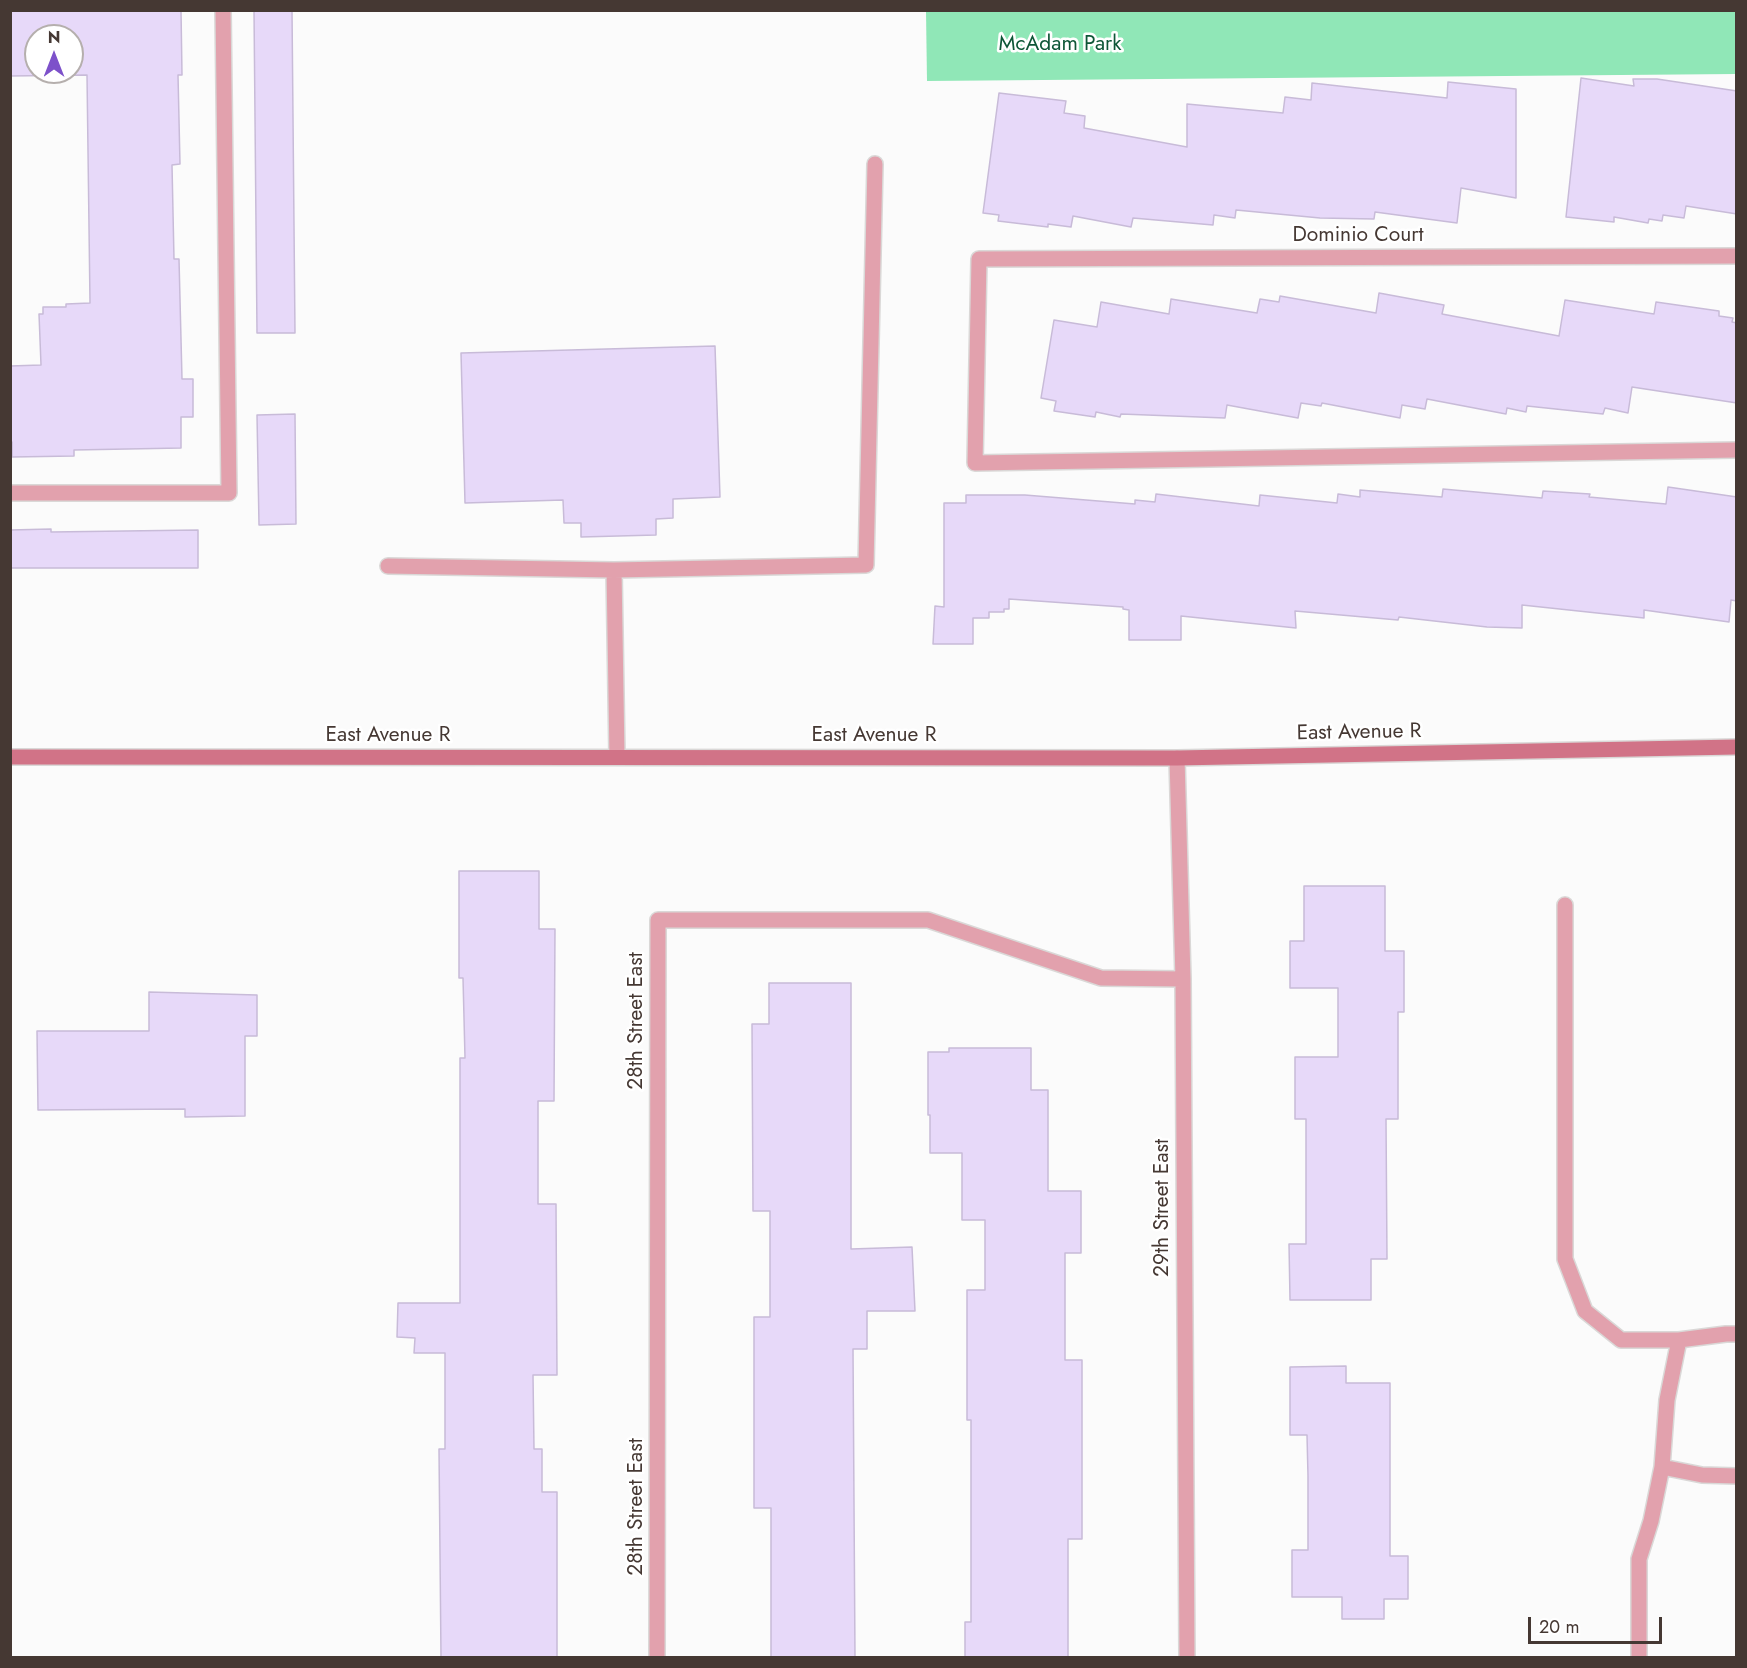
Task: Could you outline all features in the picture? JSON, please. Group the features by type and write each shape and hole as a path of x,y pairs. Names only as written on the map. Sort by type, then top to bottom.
{"main road":[{"name":"East Avenue R","path":"10,757 1177,758 1737,747"}],"street":[{"path":"10,493 229,493 223,10"},
{"path":"388,566 614,570 866,565 875,164"},
{"name":"Dominio Court","path":"1737,256 979,259 975,463 1737,450"},
{"path":"614,570 617,757"},
{"name":"29th Street East","path":"1177,758 1183,979 1187,1658"},
{"path":"1565,905 1565,1259 1585,1311 1621,1340 1679,1340 1737,1334"},
{"name":"28th Street East","path":"657,1658 658,920 928,920 1101,978 1183,979"},
{"path":"1639,1658 1639,1558 1651,1521 1662,1467 1667,1401 1679,1340"},
{"path":"1662,1467 1702,1475 1737,1476"}],"green space":[{"name":"McAdam Park","path":"926,11 1736,11 1736,74 927,81"}],"building":[{"path":"10,10 181,10 182,75 178,75 180,164 172,165 174,259 179,259 182,379 193,379 193,417 181,417 181,448 74,450 74,456 12,457 10,366 41,365 39,314 43,314 43,307 66,307 66,304 90,303 87,75 84,75 84,24 24,24 24,76 10,76"},
{"path":"254,10 292,10 295,333 257,333"},
{"path":"1581,78 1634,86 1633,79 1657,79 1737,91 1737,214 1686,206 1684,218 1663,215 1662,221 1649,219 1648,223 1614,217 1614,222 1566,217"},
{"path":"1448,82 1516,89 1516,198 1461,188 1457,223 1375,212 1374,219 1320,218 1236,210 1235,218 1214,215 1213,225 1133,218 1131,227 1073,216 1071,227 1048,224 1048,227 998,221 999,215 983,213 999,93 1066,101 1064,113 1085,116 1084,128 1187,147 1187,104 1283,113 1285,97 1311,100 1312,83 1447,98"},
{"path":"1379,293 1444,305 1442,314 1559,336 1565,300 1654,314 1656,302 1719,311 1719,316 1733,318 1732,322 1737,323 1737,403 1632,387 1628,413 1605,408 1603,414 1527,406 1526,412 1507,408 1506,414 1427,399 1425,409 1402,405 1400,418 1322,403 1321,406 1301,403 1298,418 1227,405 1225,418 1121,414 1120,417 1096,412 1095,417 1054,411 1056,401 1041,398 1054,320 1097,327 1101,302 1169,314 1171,299 1257,313 1260,299 1279,302 1280,296 1376,313"},
{"path":"715,346 720,497 673,499 673,518 656,519 656,535 581,537 581,523 564,523 563,500 465,503 461,353"},
{"path":"295,414 296,524 259,525 257,415"},
{"path":"1668,487 1737,497 1737,601 1731,600 1729,622 1644,610 1644,618 1522,605 1522,628 1295,611 1296,628 1181,616 1181,640 1129,640 1129,610 1123,607 1009,599 1009,609 1004,609 1004,612 989,612 989,618 973,618 973,644 933,644 935,606 944,607 944,503 966,503 966,495 1025,495 1135,504 1135,500 1155,502 1156,494 1259,506 1260,495 1337,503 1338,494 1360,497 1360,490 1442,497 1443,489 1542,498 1543,491 1590,494 1589,497 1666,504"},
{"path":"51,529 51,532 198,530 198,568 10,568 10,530"},
{"path":"459,871 539,871 539,929 555,929 554,1101 538,1101 538,1204 556,1204 557,1375 533,1375 534,1449 542,1449 542,1492 557,1492 557,1658 441,1658 439,1449 445,1449 445,1353 414,1353 415,1338 397,1337 398,1303 460,1303 460,1058 465,1058 463,978 459,978"},
{"path":"1304,886 1385,886 1385,951 1404,951 1404,1012 1398,1012 1398,1119 1386,1119 1387,1259 1371,1259 1371,1300 1290,1300 1289,1244 1306,1244 1306,1119 1295,1119 1295,1057 1338,1057 1338,988 1290,988 1290,941 1304,941"},
{"path":"769,983 851,983 851,1249 912,1247 915,1311 867,1311 867,1349 853,1349 855,1658 771,1658 771,1508 754,1508 754,1317 770,1317 770,1211 753,1211 752,1024 769,1024"},
{"path":"149,992 257,995 257,1036 245,1036 245,1116 185,1117 185,1109 38,1110 37,1031 149,1031"},
{"path":"949,1048 1031,1048 1031,1090 1048,1090 1048,1191 1081,1191 1081,1253 1065,1253 1065,1360 1082,1360 1082,1539 1068,1539 1068,1658 965,1658 965,1622 971,1622 971,1420 967,1420 967,1290 985,1290 985,1220 962,1220 962,1153 930,1153 928,1052 949,1052"},
{"path":"1346,1366 1346,1383 1390,1383 1390,1556 1408,1556 1408,1599 1384,1599 1384,1619 1342,1619 1342,1597 1292,1597 1292,1550 1308,1550 1308,1476 1307,1435 1290,1435 1290,1367"}]}
